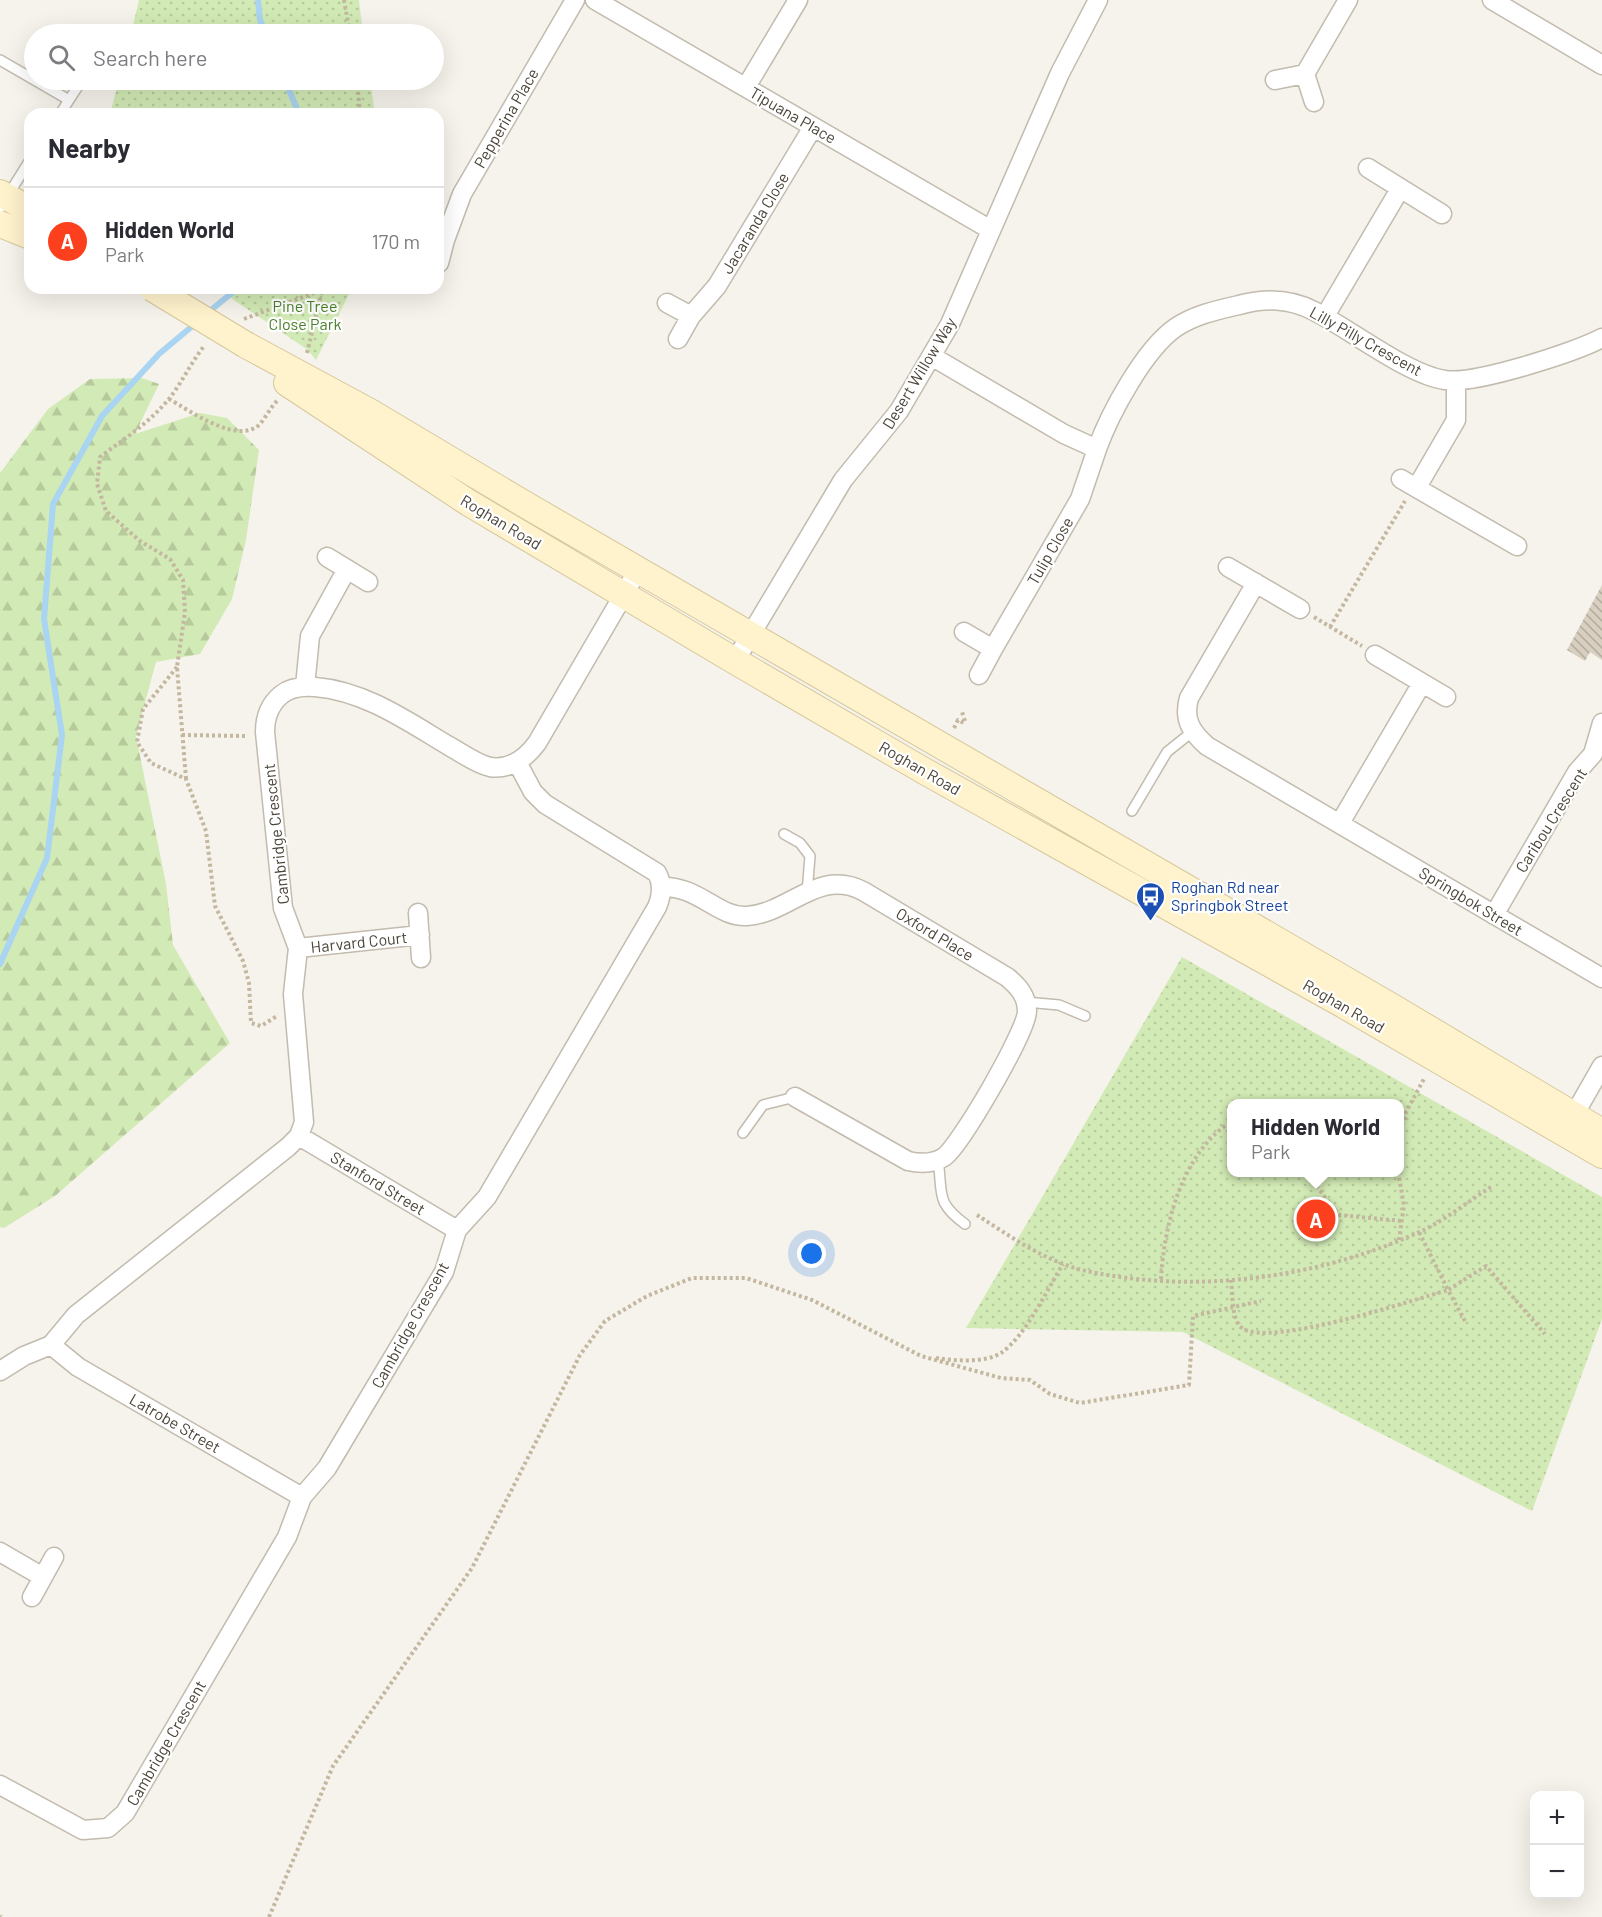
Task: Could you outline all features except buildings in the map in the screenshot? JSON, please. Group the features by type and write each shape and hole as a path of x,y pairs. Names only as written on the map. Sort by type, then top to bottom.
{"main road":[{"path":"2,199 24,208"},
{"path":"0,224 24,234"},
{"name":"Roghan Road","path":"163,294 370,412 750,636 1394,1008 1572,1126 1602,1155"},
{"name":"Roghan Road","path":"246,341 291,386 336,418 487,514 735,662 1572,1126 1602,1132"}],"street":[{"name":"Pepperina Place","path":"444,233 462,194 575,0"},
{"name":"Tipuana Place","path":"595,0 991,230"},
{"path":"746,87 798,0"},
{"name":"Desert Willow Way","path":"735,662 843,480 898,411 933,357 950,324 1060,73 1098,0"},
{"path":"1314,102 1305,74 1348,0"},
{"path":"1492,0 1602,65"},
{"path":"1275,80 1305,74"},
{"name":"Jacaranda Close","path":"678,339 691,316 717,286 813,127"},
{"path":"1368,168 1442,214"},
{"path":"1324,316 1400,189"},
{"name":"Lilly Pilly Crescent","path":"1097,449 1109,420 1152,351 1176,327 1219,310 1271,299 1298,304 1324,316 1416,370 1437,379 1456,381 1572,350 1602,338"},
{"path":"667,303 691,316"},
{"path":"933,357 1064,434 1097,449"},
{"path":"1456,381 1456,420 1409,483 1517,546"},
{"name":"Tulip Close","path":"979,675 1080,499 1097,449"},
{"path":"327,558 368,582"},
{"path":"1228,567 1300,609"},
{"path":"305,686 310,636 347,570"},
{"path":"638,570 537,743 517,762 533,792 545,804 650,867 659,878 661,887"},
{"path":"1192,732 1186,715 1189,698 1256,583"},
{"path":"964,632 993,649"},
{"path":"1375,655 1446,697"},
{"path":"1340,824 1422,683"},
{"name":"Cambridge Crescent","path":"299,1136 304,1114 292,986 298,948 283,908 265,723 276,699 284,692 305,686 340,690 370,701 480,764 499,767 517,762"},
{"name":"Caribou Crescent","path":"1494,915 1577,772 1589,760 1602,723"},
{"name":"Springbok Street","path":"1192,732 1207,746 1602,978"},
{"name":"Oxford Place","path":"661,887 690,890 726,911 743,916 766,912 832,883 843,883 863,891 1007,977 1015,984 1026,1002"},
{"name":"Cambridge Crescent","path":"0,1785 73,1827 101,1840 132,1802 287,1537 302,1497 327,1468 438,1281 447,1264 457,1230 487,1197 657,907 661,887"},
{"name":"Harvard Court","path":"418,914 421,958"},
{"name":"Harvard Court","path":"298,948 420,935"},
{"path":"795,1097 908,1161 919,1164 938,1160 956,1144 1017,1041 1026,1021 1026,1002"},
{"path":"1572,1126 1602,1066"},
{"path":"0,1371 24,1356 51,1345 76,1315 299,1136"},
{"name":"Stanford Street","path":"299,1136 457,1230"},
{"name":"Latrobe Street","path":"51,1345 78,1367 302,1497"},
{"path":"0,1552 43,1577"},
{"path":"32,1597 54,1557"}],"lane":[{"path":"0,60 24,74"},
{"path":"52,90 69,100"},
{"path":"64,108 76,90"},
{"path":"2,199 24,168"},
{"path":"1132,811 1167,752 1192,732"},
{"path":"784,834 800,843 810,856 807,893"},
{"path":"1026,1002 1059,1005 1085,1016"},
{"path":"743,1133 763,1105 795,1097"},
{"path":"938,1160 944,1204 952,1215 965,1224"}],"path":[{"path":"344,0 348,24"},
{"path":"358,90 359,108"},
{"path":"246,341 244,319 314,294"},
{"path":"304,359 308,351 321,294"},
{"path":"215,339 205,345 190,364 169,399 142,427 100,457 97,484 106,511 140,541 170,559 183,580 185,612 177,667 186,779 206,831 215,906 243,961 249,983 251,1023 261,1026 278,1016 295,1014"},
{"path":"169,399 207,422 229,430 243,430 258,426 269,410"},
{"path":"1330,627 1410,493 1409,483"},
{"path":"1300,609 1375,655"},
{"path":"177,667 143,710 137,742 151,763 186,779"},
{"path":"951,734 958,720 963,723 965,721 962,712"},
{"path":"182,735 245,736"},
{"path":"1404,1118 1421,1083"},
{"path":"1161,1279 1163,1249 1173,1209 1191,1168 1208,1141 1227,1125"},
{"path":"1308,1177 1339,1215 1402,1221"},
{"path":"1399,1177 1404,1205 1399,1240"},
{"path":"972,1212 1064,1263 1081,1270 1161,1279 1232,1280 1310,1269 1358,1257 1419,1232 1491,1187"},
{"path":"1419,1232 1465,1321"},
{"path":"921,1356 963,1362 1001,1353 1027,1324 1064,1263"},
{"path":"1232,1280 1236,1321 1241,1328 1266,1333 1312,1327 1360,1316 1448,1290 1485,1266 1545,1334"},
{"path":"269,1917 333,1766 471,1568 580,1355 605,1321 647,1296 692,1278 746,1278 812,1300 921,1356 1001,1378 1030,1380 1050,1394 1080,1403 1190,1384 1193,1316 1261,1301"}],"green space":[{"path":"139,0 359,0 362,24 133,24"},
{"path":"116,90 371,90 374,108 112,108"},
{"name":"Pine Tree Close Park","path":"225,294 349,294 316,360 308,350"},
{"path":"142,378 159,384 135,434 200,413 227,418 259,450 246,540 232,599 200,654 156,662 136,736 166,884 173,945 230,1043 55,1196 4,1228 0,1227 0,473 48,409 90,379"},
{"path":"1182,957 1602,1197 1602,1319 1532,1511 1183,1332 966,1328"}],"waterway":[{"path":"258,0 262,24"},
{"path":"289,90 297,108"},
{"path":"206,314 231,294"},
{"path":"0,964 47,858 62,735 44,619 53,504 102,416 159,354 196,323"}],"place":[{"name":"Roghan Rd near Springbok Street","path":"1150,922"},
{"name":"Hidden World","path":"1316,1219"}]}
